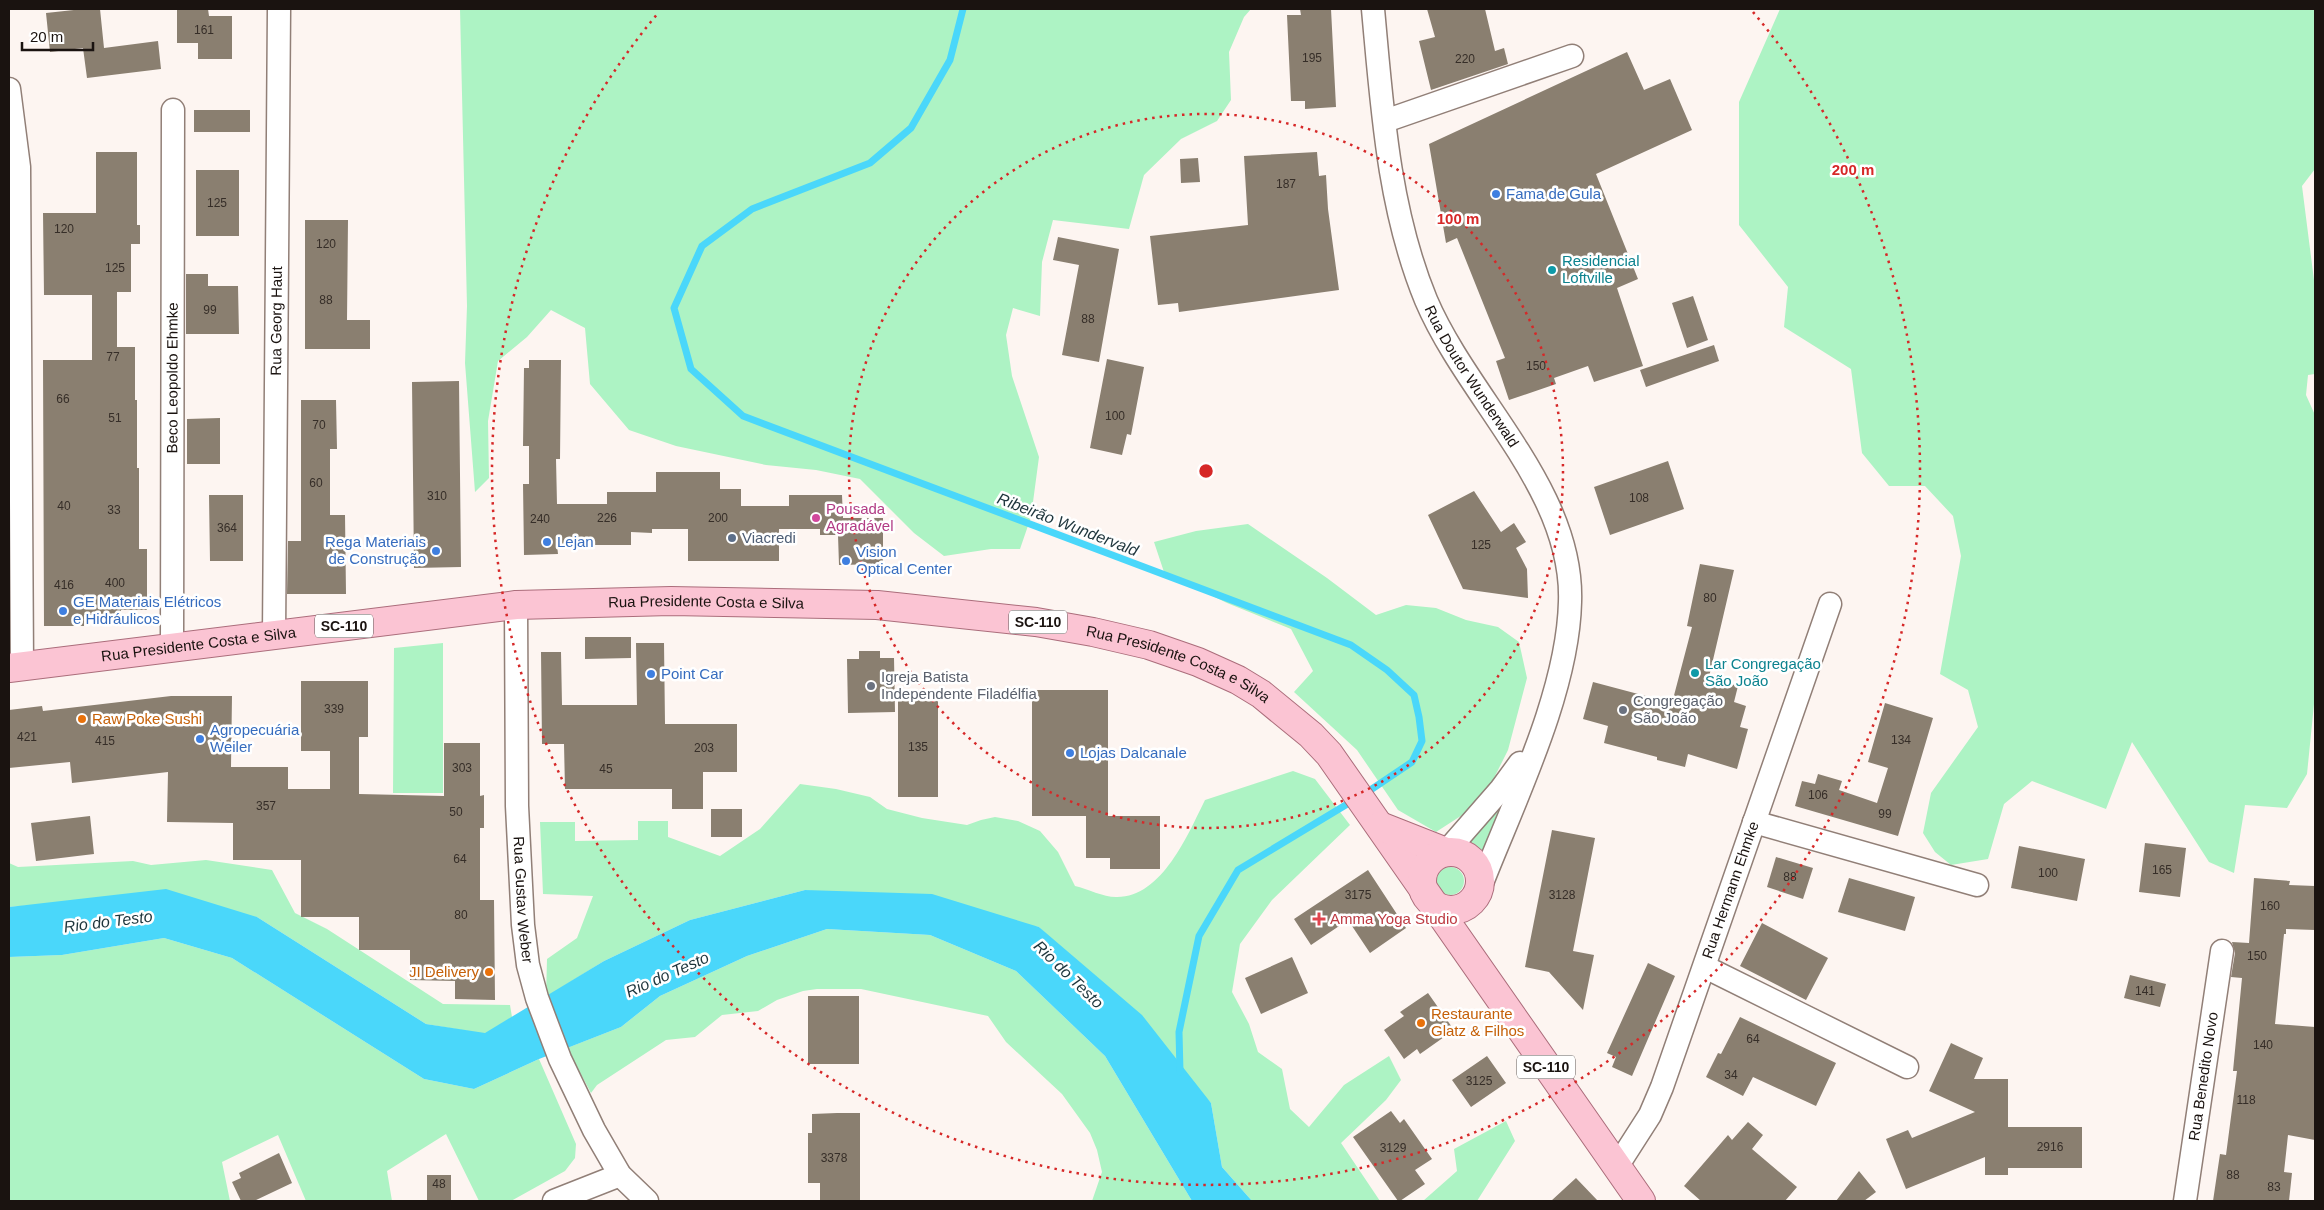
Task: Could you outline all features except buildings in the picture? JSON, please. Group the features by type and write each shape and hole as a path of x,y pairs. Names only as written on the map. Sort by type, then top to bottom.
{"main road":[{"name":"Rua Presidente Costa e Silva","path":"15,667 516,605 671,601 877,605 1036,622 1093,632 1149,645 1198,662 1238,680 1261,694 1312,736 1329,754 1367,807"},
{"path":"1367,807 1446,852"},
{"name":"SC-110","path":"1367,807 1426,896 1641,1201"},
{"path":"1476,965 1478,892 1478,869 1472,861 1456,852 1446,852 1438,855 1425,869 1423,887 1426,896 1432,903 1451,910 1469,904 1478,892"}],"street":[{"name":"Rua Georg Haut","path":"274,634 279,9"},
{"name":"Rua Doutor Wunderwald","path":"1373,9 1385,121 1398,209 1410,258 1427,302 1455,355 1543,492 1558,525 1568,561 1570,600 1567,634 1559,673 1540,736 1478,892"},
{"path":"1385,121 1572,56"},
{"path":"9,89 19,167 15,667"},
{"name":"Beco Leopoldo Ehmke","path":"172,647 173,110"},
{"name":"Rua Hermann Ehmke","path":"1616,1168 1650,1115 1662,1087 1830,604"},
{"name":"Rua Gustav Weber","path":"516,605 517,806 522,917 528,965 536,998 560,1059 594,1130 620,1175 647,1201"},
{"name":"Rua Doutor Wunderwald","path":"1446,852 1501,789 1540,736"},
{"path":"1754,822 1977,885"},
{"name":"Rua Benedito Novo","path":"2185,1201 2222,952"},
{"path":"1705,967 1907,1067"},
{"path":"554,1201 620,1175"}],"green space":[{"path":"460,9 1251,9 1244,17 1229,52 1231,100 1217,121 1181,139 1144,175 1129,229 1053,220 1042,262 1040,316 1013,308 1006,335 1012,376 1039,457 1031,517 1020,549 991,549 944,556 914,533 860,479 816,470 766,465 676,446 629,430 590,384 585,328 551,310 527,337 498,361 488,421 489,478 475,492 465,363 467,306"},
{"path":"1780,9 2315,9 2315,169 2302,186 2315,288 2315,374 2308,375 2306,395 2315,415 2315,694 2307,774 2287,808 2245,805 2234,873 2209,862 2132,742 2106,809 2032,781 2004,804 1988,859 1951,865 1935,852 1923,833 1931,793 1978,727 1968,690 1940,674 1961,556 1953,516 1925,486 1889,486 1862,453 1851,369 1784,327 1788,287 1739,225 1739,102"},
{"path":"1248,524 1327,578 1376,615 1406,605 1436,608 1466,620 1498,627 1519,642 1527,678 1508,750 1489,788 1470,810 1436,832 1398,810 1357,750 1294,692 1313,671 1291,629 1227,603 1164,572 1154,542 1196,531"},
{"path":"443,643 443,793 393,793 394,648"},
{"path":"1293,771 1315,779 1350,825 1272,900 1240,944 1232,992 1249,1024 1258,1052 1282,1069 1290,1109 1309,1127 1344,1085 1389,1056 1401,1080 1386,1100 1341,1143 1380,1201 1252,1201 1222,1167 1211,1103 1039,927 805,890 690,920 604,961 546,997 547,959 577,938 593,896 543,894 540,822 575,822 575,841 638,840 638,821 668,821 668,837 720,856 760,829 800,784 836,789 870,797 887,809 922,818 967,825 995,817 1018,821 1040,831 1058,852 1075,886 1116,897 1132,895 1147,887 1160,876 1181,846 1205,800"},
{"path":"1502,799 1508,803 1483,861 1478,850 1466,845"},
{"path":"206,860 272,870 295,913 327,929 443,1004 510,1005 512,1017 485,1034 426,1024 257,917 47,904 9,907 9,863 18,867 133,861 151,865"},
{"path":"1450,867 1460,871 1464,881 1460,891 1450,895 1440,891 1436,881 1440,871"},
{"path":"827,929 930,935 1016,971 1105,1056 1192,1201 1092,1201 1102,1172 1097,1150 1090,1133 1062,1094 1006,1042 988,1016 861,989 817,989 803,991 777,1000 758,1011 722,1015 695,1037 666,1040 597,1085 591,1093 567,1048 621,1027 660,996 747,956"},
{"path":"164,938 232,958 424,1079 474,1089 539,1059 576,1144 575,1158 565,1171 511,1201 479,1201 446,1134 387,1171 392,1201 306,1201 278,1135 222,1162 230,1201 9,1201 9,957 62,955"},
{"path":"1506,1121 1515,1141 1477,1201 1423,1201 1457,1171 1454,1149"}],"water":[{"name":"Rio do Testo","path":"166,889 257,917 426,1024 485,1033 604,961 690,920 805,890 932,894 1039,927 1142,1015 1211,1103 1222,1167 1252,1201 1192,1201 1105,1056 1016,971 930,935 827,929 747,956 660,996 621,1027 539,1059 474,1089 424,1079 232,958 164,938 62,955 9,957 9,907"}],"waterway":[{"name":"Ribeirão Wundervald","path":"963,9 950,60 911,128 870,163 752,209 702,246 674,308 691,369 743,416 1351,645 1387,670 1414,695 1422,741 1412,762 1363,795"},
{"name":"Ribeirão Wundervald","path":"1180,1072 1179,1032 1199,936 1238,870 1354,800"}],"place":[{"name":"Fama de Gula","path":"1496,194"},
{"name":"Residencial Loftville","path":"1552,270"},
{"name":"Pousada Agradável","path":"816,518"},
{"name":"Viacredi","path":"732,538"},
{"name":"Lejan","path":"547,542"},
{"name":"Rega Materiais de Construção","path":"436,551"},
{"name":"Vision Optical Center","path":"846,561"},
{"name":"GE Materiais Elétricos e Hidráulicos","path":"63,611"},
{"name":"Lar Congregação São João","path":"1695,673"},
{"name":"Point Car","path":"651,674"},
{"name":"Igreja Batista Independente Filadélfia","path":"871,686"},
{"name":"Congregação São João","path":"1623,710"},
{"name":"Raw Poke Sushi","path":"82,719"},
{"name":"Agropecuária Weiler","path":"200,739"},
{"name":"Lojas Dalcanale","path":"1070,753"},
{"name":"Amma Yoga Studio","path":"1319,919"},
{"name":"JI Delivery","path":"489,972"},
{"name":"Restaurante Glatz & Filhos","path":"1421,1023"}]}
